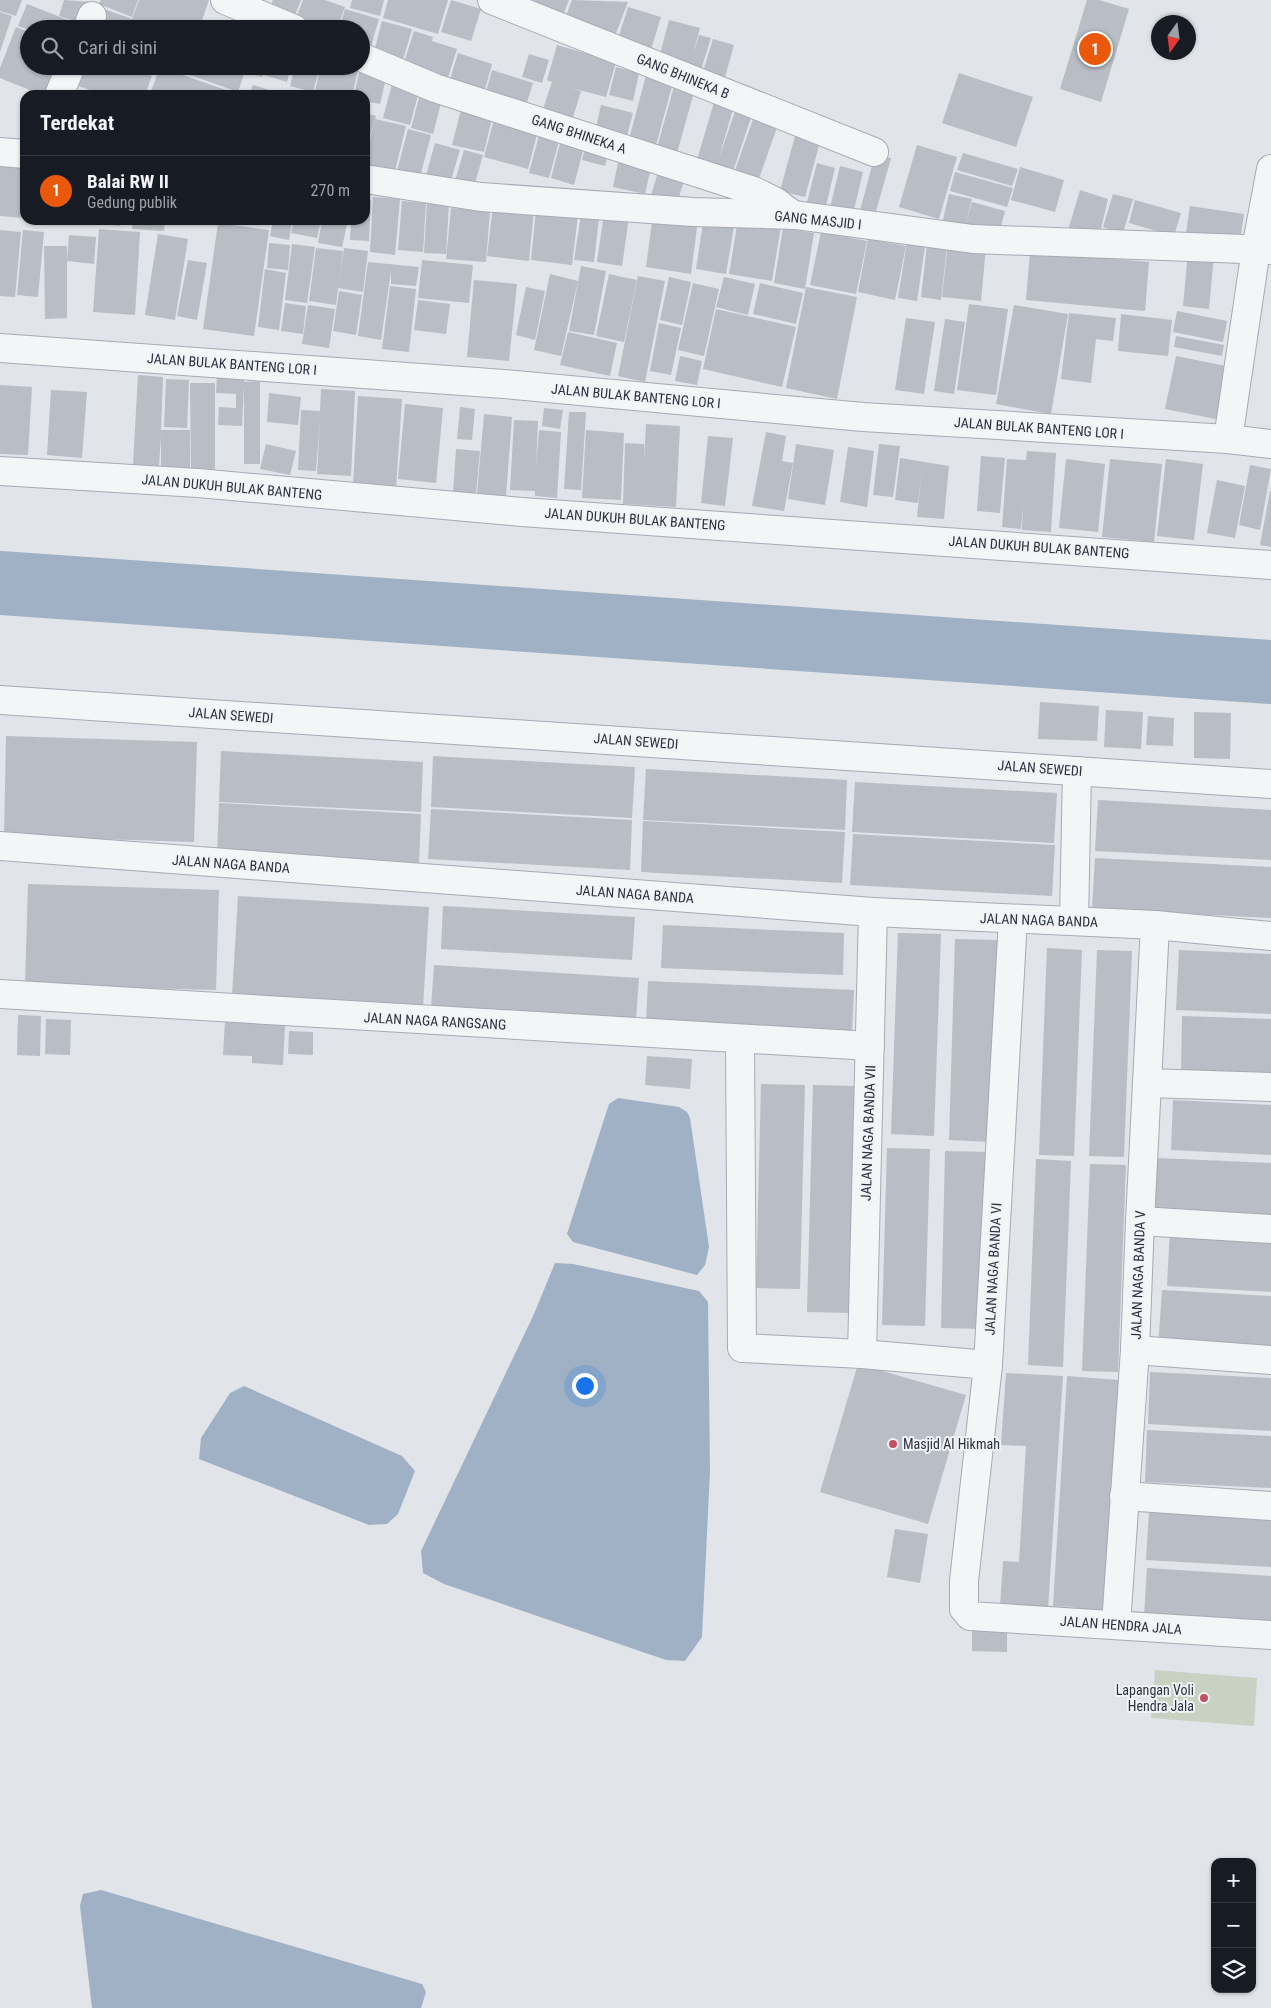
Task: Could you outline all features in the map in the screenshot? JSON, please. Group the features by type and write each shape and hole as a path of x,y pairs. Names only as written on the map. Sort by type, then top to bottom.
{"street":[{"path":"225,0 273,20"},
{"name":"GANG BHINEKA B","path":"492,0 874,152"},
{"name":"GANG BHINEKA A","path":"370,61 435,88 754,191 776,202 795,216"},
{"path":"62,90 68,75"},
{"path":"0,152 20,154"},
{"path":"1228,439 1263,249 1271,169"},
{"name":"GANG MASJID I","path":"370,180 481,196 693,212 795,216 973,239 1263,249"},
{"name":"JALAN BULAK BANTENG LOR I","path":"0,348 504,384 863,417 1228,439 1271,444"},
{"name":"JALAN DUKUH BULAK BANTENG","path":"0,471 198,483 532,512 1271,565"},
{"name":"JALAN SEWEDI","path":"0,700 1271,784"},
{"path":"1074,920 1077,771"},
{"name":"JALAN NAGA BANDA","path":"0,846 873,912 1074,920 1155,925 1271,936"},
{"name":"JALAN NAGA BANDA VII","path":"862,1354 873,912"},
{"name":"JALAN NAGA BANDA VI","path":"970,1616 964,1609 964,1581 988,1365 1013,919"},
{"name":"JALAN NAGA BANDA V","path":"1116,1625 1135,1350 1155,925"},
{"name":"JALAN NAGA RANGSANG","path":"0,994 740,1040 870,1046"},
{"path":"740,1040 742,1348 862,1354 988,1365"},
{"path":"1147,1083 1271,1087"},
{"path":"1140,1221 1271,1229"},
{"path":"1135,1350 1271,1360"},
{"path":"1124,1496 1271,1506"},
{"name":"JALAN HENDRA JALA","path":"970,1616 1271,1635"}],"green space":[{"name":"Lapangan Voli Hendra Jala","path":"1155,1670 1257,1678 1254,1726 1151,1718"}],"water":[{"path":"618,1098 679,1107 687,1112 690,1118 709,1247 705,1265 697,1275 573,1242 567,1234 609,1104"},
{"path":"555,1263 573,1264 699,1291 708,1302 710,1471 702,1637 685,1661 666,1660 444,1584 423,1573 421,1551 534,1314"},
{"path":"244,1386 402,1456 415,1471 398,1514 387,1524 369,1525 199,1459 201,1438 230,1393"},
{"path":"101,1890 422,1984 426,1992 421,2008 92,2008 80,1906 83,1894"}],"building":[{"path":"0,0 22,0 16,16 0,11"},
{"path":"64,0 92,2 86,20 72,20 59,16"},
{"path":"101,0 138,0 132,17 99,4"},
{"path":"139,0 209,0 202,20 161,20 165,10 161,20 99,20 104,9 132,19"},
{"path":"273,0 301,0 293,20 284,20 268,14"},
{"path":"303,0 325,0 345,7 340,20 295,20"},
{"path":"352,0 384,0 380,16 350,8"},
{"path":"388,0 448,0 438,34 383,18"},
{"path":"451,0 481,9 471,41 441,32"},
{"path":"529,0 569,0 561,21 527,8"},
{"path":"572,0 628,2 613,41 563,23"},
{"path":"1087,0 1099,0 1129,9 1101,102 1060,89"},
{"path":"27,4 68,20 20,20"},
{"path":"628,7 661,17 649,56 616,45"},
{"path":"345,9 379,19 370,50 370,20 342,20"},
{"path":"0,12 12,16 0,52"},
{"path":"669,20 700,28 692,57 699,35 711,38 699,76 658,62"},
{"path":"382,21 412,29 401,67 372,59"},
{"path":"16,27 20,29 20,75 64,75 58,90 30,90 0,78 0,68"},
{"path":"414,31 433,37 432,41 457,49 445,87 402,69"},
{"path":"713,39 734,45 723,84 701,78"},
{"path":"557,45 616,62 606,97 572,88 581,91 571,124 541,115 552,82 547,80"},
{"path":"458,53 492,64 483,96 448,86"},
{"path":"529,54 549,60 542,83 522,77"},
{"path":"616,67 639,73 633,101 609,95"},
{"path":"648,68 675,75 655,149 628,143"},
{"path":"492,70 533,83 523,115 483,103"},
{"path":"370,71 387,74 380,104 370,102 370,90 355,90 359,75 370,75"},
{"path":"959,73 1033,97 1016,147 942,123"},
{"path":"74,75 152,76 147,90 90,90 72,84"},
{"path":"157,75 183,75 226,90 151,90"},
{"path":"190,75 244,75 239,90 232,90"},
{"path":"264,75 289,75 287,82"},
{"path":"293,75 318,75 314,90 290,86"},
{"path":"319,75 357,75 353,90 315,90"},
{"path":"676,79 696,85 675,160 655,155"},
{"path":"392,84 419,91 410,125 383,118"},
{"path":"253,85 270,90 251,90"},
{"path":"421,90 443,95 433,134 411,128"},
{"path":"715,99 734,105 719,158 739,100 755,106 732,174 694,170"},
{"path":"601,105 633,113 626,140 595,132"},
{"path":"757,108 781,116 756,187 732,179"},
{"path":"461,110 492,118 484,152 452,145"},
{"path":"496,112 540,123 528,169 484,157"},
{"path":"370,114 376,116 370,136"},
{"path":"375,119 406,126 393,179 370,173 370,140"},
{"path":"542,124 562,130 549,178 529,173"},
{"path":"408,129 431,135 419,181 396,175"},
{"path":"563,132 586,139 574,185 551,178"},
{"path":"795,136 820,142 805,197 780,191"},
{"path":"587,140 610,146 605,166 582,160"},
{"path":"435,143 460,150 448,190 424,183"},
{"path":"917,145 957,157 939,219 899,207"},
{"path":"464,150 483,155 472,194 453,188"},
{"path":"620,153 653,159 645,194 613,187"},
{"path":"963,153 1018,169 1012,186 957,170"},
{"path":"875,154 891,158 875,215 860,211"},
{"path":"0,161 20,163 20,218 0,216"},
{"path":"661,163 687,171 677,203 651,195"},
{"path":"817,163 835,168 825,210 806,206"},
{"path":"840,166 863,172 852,218 829,212"},
{"path":"1020,167 1064,180 1055,212 1011,200"},
{"path":"955,172 1013,188 1007,207 950,191"},
{"path":"1080,190 1108,199 1099,237 1066,237"},
{"path":"949,194 972,199 965,226 972,202 1005,211 998,238 941,228"},
{"path":"1113,194 1133,199 1123,233 1103,227"},
{"path":"373,197 400,199 395,255 370,252"},
{"path":"1135,200 1181,213 1174,236 1129,223"},
{"path":"402,201 426,203 423,252 398,250"},
{"path":"427,203 449,204 446,254 424,253"},
{"path":"493,206 534,210 529,261 487,256"},
{"path":"1190,206 1244,214 1240,241 1186,233"},
{"path":"451,208 490,211 486,262 446,259"},
{"path":"536,210 578,215 572,265 531,260"},
{"path":"604,213 629,217 622,266 597,262"},
{"path":"653,214 698,220 691,274 646,267"},
{"path":"581,215 599,218 594,262 574,260"},
{"path":"704,216 735,221 726,274 696,269"},
{"path":"738,219 781,226 772,281 729,274"},
{"path":"132,225 165,225 164,231 132,229"},
{"path":"218,225 269,230 254,336 203,329"},
{"path":"272,225 291,225 289,240 270,236"},
{"path":"293,225 320,225 317,238 291,233"},
{"path":"321,225 347,225 342,247 318,243"},
{"path":"351,225 370,225 369,241 350,240"},
{"path":"783,228 814,233 805,289 774,283"},
{"path":"99,229 140,232 135,315 93,312"},
{"path":"0,230 21,232 15,297 0,296"},
{"path":"23,230 44,232 38,297 17,295"},
{"path":"821,232 867,241 856,294 810,285"},
{"path":"158,234 188,239 175,320 145,315"},
{"path":"69,235 96,237 94,264 67,261"},
{"path":"868,239 906,246 895,300 858,292"},
{"path":"907,242 925,246 917,301 898,298"},
{"path":"269,243 290,245 288,270 267,268"},
{"path":"948,243 986,247 981,301 942,297"},
{"path":"292,244 315,247 307,303 285,300"},
{"path":"927,244 947,246 941,300 921,297"},
{"path":"44,246 67,246 67,318 45,319"},
{"path":"316,248 343,251 339,283 344,248 368,251 363,292 338,288 336,305 309,301"},
{"path":"1030,251 1149,262 1145,311 1026,300"},
{"path":"1188,252 1214,255 1209,309 1183,306"},
{"path":"188,260 207,263 197,320 177,316"},
{"path":"422,260 473,265 469,303 418,298"},
{"path":"368,262 419,267 416,286 391,284 391,271 381,340 358,336"},
{"path":"581,266 606,271 594,335 569,331"},
{"path":"265,269 286,273 279,330 258,327"},
{"path":"550,274 578,281 561,356 534,350"},
{"path":"609,274 637,280 624,342 596,336"},
{"path":"638,276 665,281 645,382 618,376"},
{"path":"669,277 691,282 682,325 660,320"},
{"path":"724,277 755,284 748,315 716,307"},
{"path":"474,280 517,284 509,361 467,357"},
{"path":"693,283 719,289 704,356 678,350"},
{"path":"760,283 803,293 796,324 753,314"},
{"path":"390,286 416,289 409,352 382,349"},
{"path":"526,287 545,291 535,340 516,335"},
{"path":"806,287 857,297 837,399 786,388"},
{"path":"339,291 362,295 356,335 333,331"},
{"path":"418,300 450,304 446,334 414,330"},
{"path":"285,303 306,306 303,334 281,331"},
{"path":"969,304 1008,309 996,395 957,390"},
{"path":"308,305 335,309 329,348 302,344"},
{"path":"1014,305 1068,314 1051,414 996,404"},
{"path":"716,309 796,327 782,387 703,369"},
{"path":"1177,311 1227,321 1223,342 1173,332"},
{"path":"1069,313 1116,318 1113,341 1096,339 1091,383 1061,379"},
{"path":"1121,314 1172,320 1168,356 1118,351"},
{"path":"906,318 935,322 924,394 895,390"},
{"path":"945,319 965,322 954,394 934,391"},
{"path":"659,323 681,328 671,375 650,371"},
{"path":"568,332 617,343 610,376 560,365"},
{"path":"1176,336 1224,345 1222,356 1174,347"},
{"path":"680,356 702,361 697,385 675,381"},
{"path":"1176,356 1226,366 1216,419 1165,409"},
{"path":"138,375 163,377 161,430 190,430 190,472 161,472 161,436 159,466 133,465"},
{"path":"217,375 244,378 244,382 260,381 260,464 244,464 244,385 242,426 218,425 219,407 236,408 236,394 216,393"},
{"path":"166,379 189,380 187,428 164,427"},
{"path":"190,383 215,383 215,469 191,469"},
{"path":"0,385 32,387 28,455 0,454"},
{"path":"321,389 355,391 351,476 317,474 320,419 316,471 298,470 301,410 320,411"},
{"path":"51,390 87,392 82,458 47,455"},
{"path":"269,393 301,397 298,425 267,422"},
{"path":"358,396 402,399 396,488 353,485"},
{"path":"405,404 443,408 436,483 398,479"},
{"path":"460,407 475,409 472,440 457,439"},
{"path":"544,408 563,410 560,429 542,426"},
{"path":"569,412 586,412 581,490 564,489"},
{"path":"484,414 512,417 506,496 477,494"},
{"path":"514,420 538,421 536,466 539,430 561,432 557,498 535,496 535,491 510,490"},
{"path":"646,424 680,426 676,507 623,504 625,443 644,444 644,459"},
{"path":"586,430 624,433 621,500 582,498"},
{"path":"766,432 786,436 782,461 793,463 784,511 752,506"},
{"path":"708,436 733,438 725,506 701,503"},
{"path":"266,444 296,451 290,475 260,469"},
{"path":"796,444 834,450 825,505 788,499"},
{"path":"879,444 900,446 893,497 873,495"},
{"path":"848,447 874,451 867,507 840,502"},
{"path":"456,449 480,451 476,494 453,493"},
{"path":"1027,451 1056,453 1051,532 1022,530 1023,505 1021,529 1002,527 1007,459 1026,460"},
{"path":"981,456 1005,458 1000,513 977,511"},
{"path":"900,458 949,466 944,519 917,517 922,470 918,503 895,500"},
{"path":"1066,459 1105,464 1098,532 1059,528"},
{"path":"1110,459 1162,464 1154,542 1102,537"},
{"path":"1166,459 1203,464 1194,540 1157,536"},
{"path":"1250,465 1271,469 1260,530 1239,525"},
{"path":"1217,480 1245,486 1235,538 1207,533"},
{"path":"1271,491 1271,547 1260,545"},
{"path":"1040,702 1099,706 1097,741 1038,739"},
{"path":"1106,710 1143,712 1141,749 1104,747"},
{"path":"1194,712 1231,713 1230,759 1194,758"},
{"path":"1148,716 1174,718 1173,746 1146,745"},
{"path":"6,736 197,742 194,842 4,836"},
{"path":"221,751 423,762 421,812 219,802"},
{"path":"433,756 635,767 632,818 431,807"},
{"path":"646,769 847,780 845,830 643,820"},
{"path":"855,782 1057,793 1054,843 852,832"},
{"path":"1098,800 1271,810 1271,860 1095,851"},
{"path":"219,803 421,814 419,865 217,854"},
{"path":"431,809 632,820 630,870 428,859"},
{"path":"643,821 845,832 842,883 641,872"},
{"path":"853,834 1055,845 1052,896 850,885"},
{"path":"1095,858 1271,867 1271,918 1092,909"},
{"path":"28,884 219,890 216,990 25,985"},
{"path":"238,896 429,907 423,1007 232,996"},
{"path":"443,906 635,917 632,960 441,949"},
{"path":"663,925 844,933 843,975 661,968"},
{"path":"898,933 941,934 934,1136 891,1134"},
{"path":"955,939 999,940 992,1142 949,1140"},
{"path":"1047,948 1082,950 1074,1156 1039,1155"},
{"path":"1097,950 1132,951 1124,1157 1089,1156"},
{"path":"1179,950 1271,954 1271,1014 1176,1010"},
{"path":"434,965 639,978 636,1021 431,1008"},
{"path":"648,981 854,990 852,1033 646,1024"},
{"path":"18,1015 41,1016 40,1056 17,1055"},
{"path":"1182,1016 1271,1019 1271,1079 1181,1075"},
{"path":"46,1019 71,1020 70,1055 45,1054"},
{"path":"225,1021 285,1025 283,1065 252,1063 252,1056 223,1055"},
{"path":"289,1031 313,1032 313,1055 288,1054"},
{"path":"647,1056 692,1059 690,1089 645,1085"},
{"path":"761,1084 805,1085 800,1289 756,1288"},
{"path":"813,1085 856,1086 851,1313 807,1312"},
{"path":"1173,1100 1271,1105 1271,1155 1171,1150"},
{"path":"887,1148 930,1149 925,1326 882,1325"},
{"path":"945,1151 988,1152 984,1329 941,1328"},
{"path":"1157,1158 1271,1163 1271,1220 1155,1216"},
{"path":"1036,1159 1071,1161 1063,1367 1028,1365"},
{"path":"1090,1164 1126,1165 1118,1372 1082,1371"},
{"path":"1170,1228 1271,1234 1271,1292 1167,1286"},
{"path":"1162,1290 1271,1296 1271,1354 1158,1348"},
{"name":"Masjid Al Hikmah","path":"858,1364 966,1395 928,1524 820,1492"},
{"path":"1150,1372 1271,1378 1271,1431 1148,1424"},
{"path":"1006,1373 1063,1376 1048,1609 1000,1606 1003,1561 1019,1562 1026,1446 1001,1445"},
{"path":"1067,1376 1119,1380 1105,1620 1075,1618 1075,1607 1053,1606"},
{"path":"1147,1430 1271,1436 1271,1488 1145,1482"},
{"path":"1149,1512 1271,1519 1271,1567 1146,1560"},
{"path":"895,1529 928,1534 920,1583 887,1577"},
{"path":"1147,1568 1271,1576 1271,1623 1144,1616"},
{"path":"972,1620 1007,1620 1007,1652 972,1651"}],"waterway":[{"path":"0,583 1271,672"}],"place":[{"name":"Balai RW II","path":"1095,49"},
{"name":"Masjid Al Hikmah","path":"893,1444"},
{"name":"Lapangan Voli Hendra Jala","path":"1204,1698"}]}
